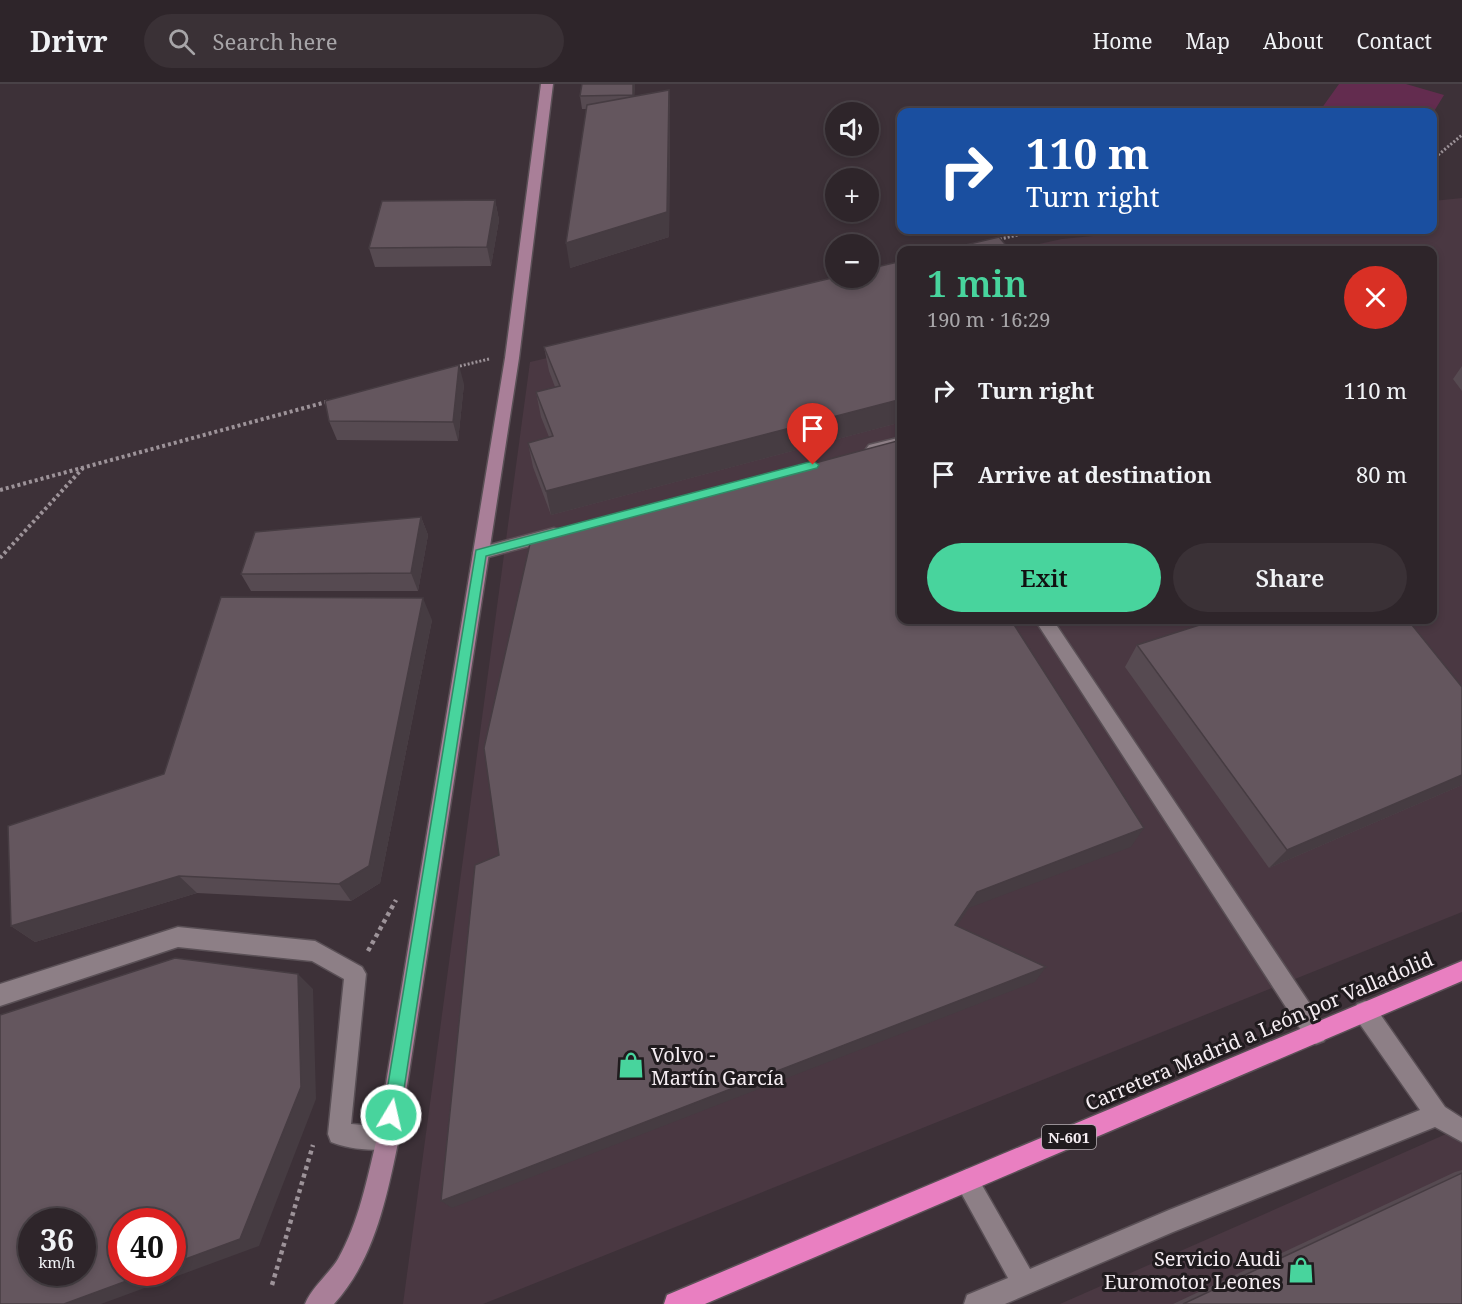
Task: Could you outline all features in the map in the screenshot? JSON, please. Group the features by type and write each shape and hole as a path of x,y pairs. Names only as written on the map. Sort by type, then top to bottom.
{"highway":[{"name":"Carretera Madrid a León por Valladolid","path":"676,1304 1462,971"}],"street":[{"path":"317,1304 327,1294 357,1247 373,1204 388,1138 512,358 547,84"}],"lane":[{"path":"856,454 897,443"},
{"path":"481,553 572,529"},
{"path":"1047,624 1316,1033"},
{"path":"0,995 178,937 315,951 355,974 339,1134 388,1138"},
{"path":"1365,1012 1437,1115 1462,1131"},
{"path":"976,1304 1169,1222 1437,1115"},
{"path":"967,1181 1024,1283"}],"path":[{"path":"1437,156 1462,135"},
{"path":"995,240 1021,234"},
{"path":"451,368 485,359 512,358"},
{"path":"0,490 337,399"},
{"path":"0,558 85,467"},
{"path":"355,974 397,899"},
{"path":"272,1285 313,1145 339,1134"}],"shaded area":[{"path":"1339,84 1406,84 1444,95 1436,108 1322,108"},
{"path":"1462,198 1462,912 483,1304 403,1304 530,362 849,288 879,288 879,281 897,277 897,624 1437,624 1437,246 1030,246 1062,239 1114,234 1437,234 1437,201"},
{"path":"1462,1127 1462,1304 1060,1304"}],"building":[{"path":"582,84 633,84 633,95 580,96"},
{"path":"669,90 667,212 566,243 587,105"},
{"path":"495,200 487,247 369,248 382,201"},
{"path":"999,237 1007,246 961,246"},
{"path":"897,262 897,400 546,491 528,443 553,436 536,392 560,386 544,347 825,280 825,288 879,288 879,266"},
{"path":"459,365 453,422 329,421 325,401"},
{"path":"897,441 897,624 1014,624 1144,828 977,892 955,925 1046,967 441,1201 475,865 499,855 484,748 531,539"},
{"path":"421,517 411,573 241,574 255,532"},
{"path":"221,597 423,598 369,866 339,884 179,876 11,926 8,826 164,774"},
{"path":"1203,624 1411,624 1462,687 1462,775 1287,850 1137,645"},
{"path":"175,958 298,974 301,1087 240,1239 186,1259 186,1208 108,1208 108,1286 113,1286 64,1304 0,1304 0,1015"},
{"path":"1462,1173 1462,1304 1183,1304"}],"place":[{"name":"Volvo - Martín García","path":"631,1065"},
{"name":"Servicio Audi Euromotor Leones","path":"1301,1270"}],"route":[{"path":"391,1115 481,553 813,465"}]}
